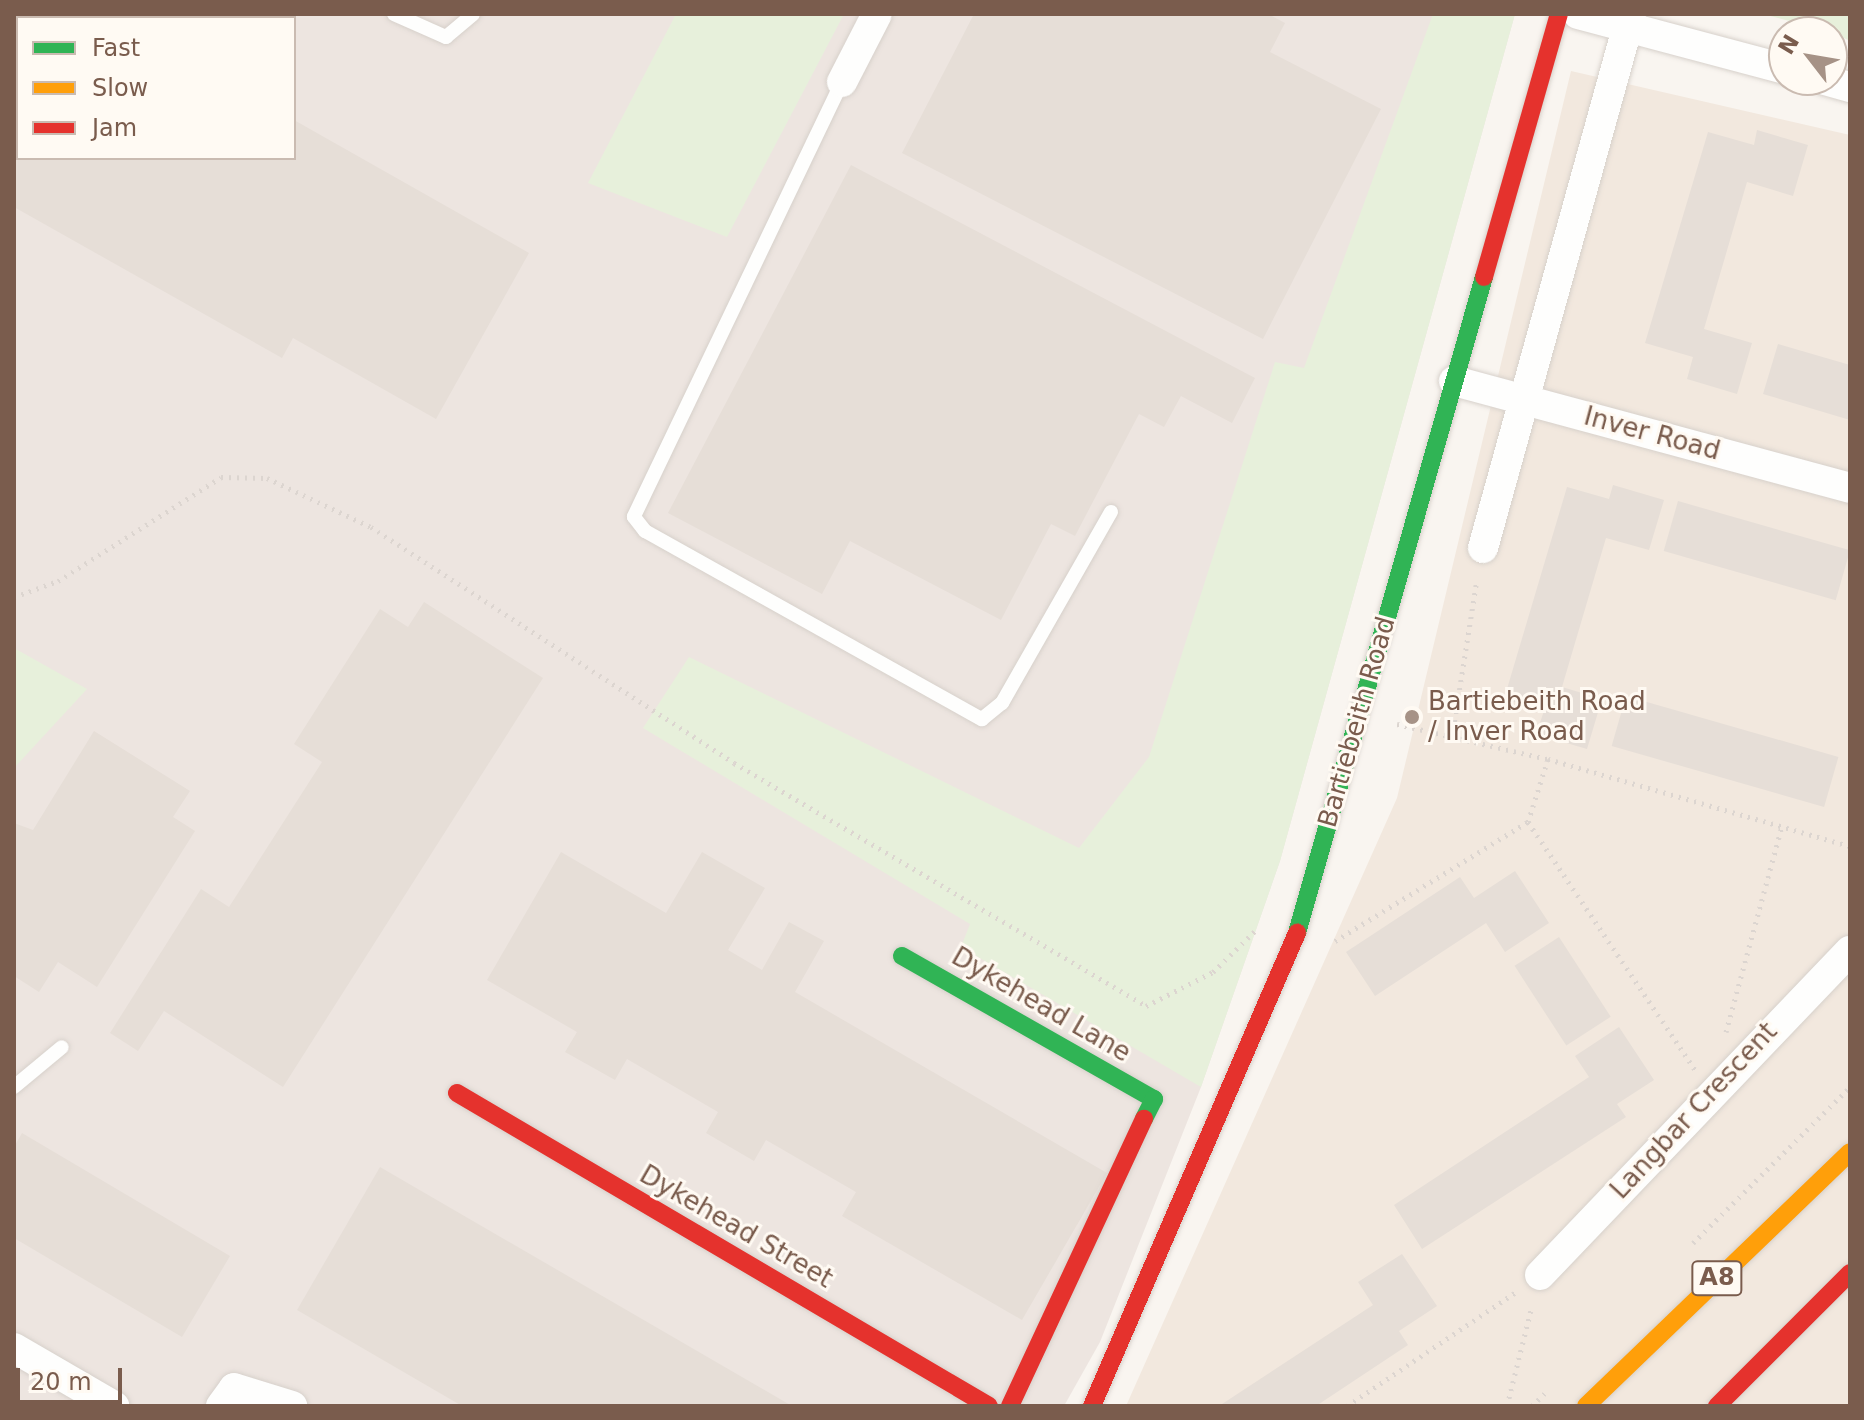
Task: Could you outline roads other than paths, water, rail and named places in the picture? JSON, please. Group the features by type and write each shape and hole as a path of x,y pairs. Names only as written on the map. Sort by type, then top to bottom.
{"street":[{"path":"842,82 877,14"},
{"name":"Bartiebeith Road","path":"1092,1406 1286,971 1559,14"},
{"path":"1578,14 1629,20 1768,64"},
{"path":"1483,548 1629,20"},
{"name":"Inver Road","path":"1454,381 1850,488"},
{"name":"Langbar Crescent","path":"1540,1275 1710,1093 1850,951"},
{"name":"Dykehead Lane","path":"902,956 1154,1099 1010,1406"},
{"name":"Dykehead Street","path":"457,1093 989,1406"},
{"name":"A8","path":"1586,1406 1850,1152"},
{"path":"1717,1406 1850,1273"},
{"path":"14,1348 114,1406"},
{"path":"227,1397 292,1406"}],"lane":[{"path":"394,14 446,37 473,14"},
{"path":"842,82 634,517 645,531 982,719 1002,703 1111,512"},
{"path":"14,1087 62,1047"}],"place":[{"name":"Bartiebeith Road / Inver Road","path":"1412,717"}]}
